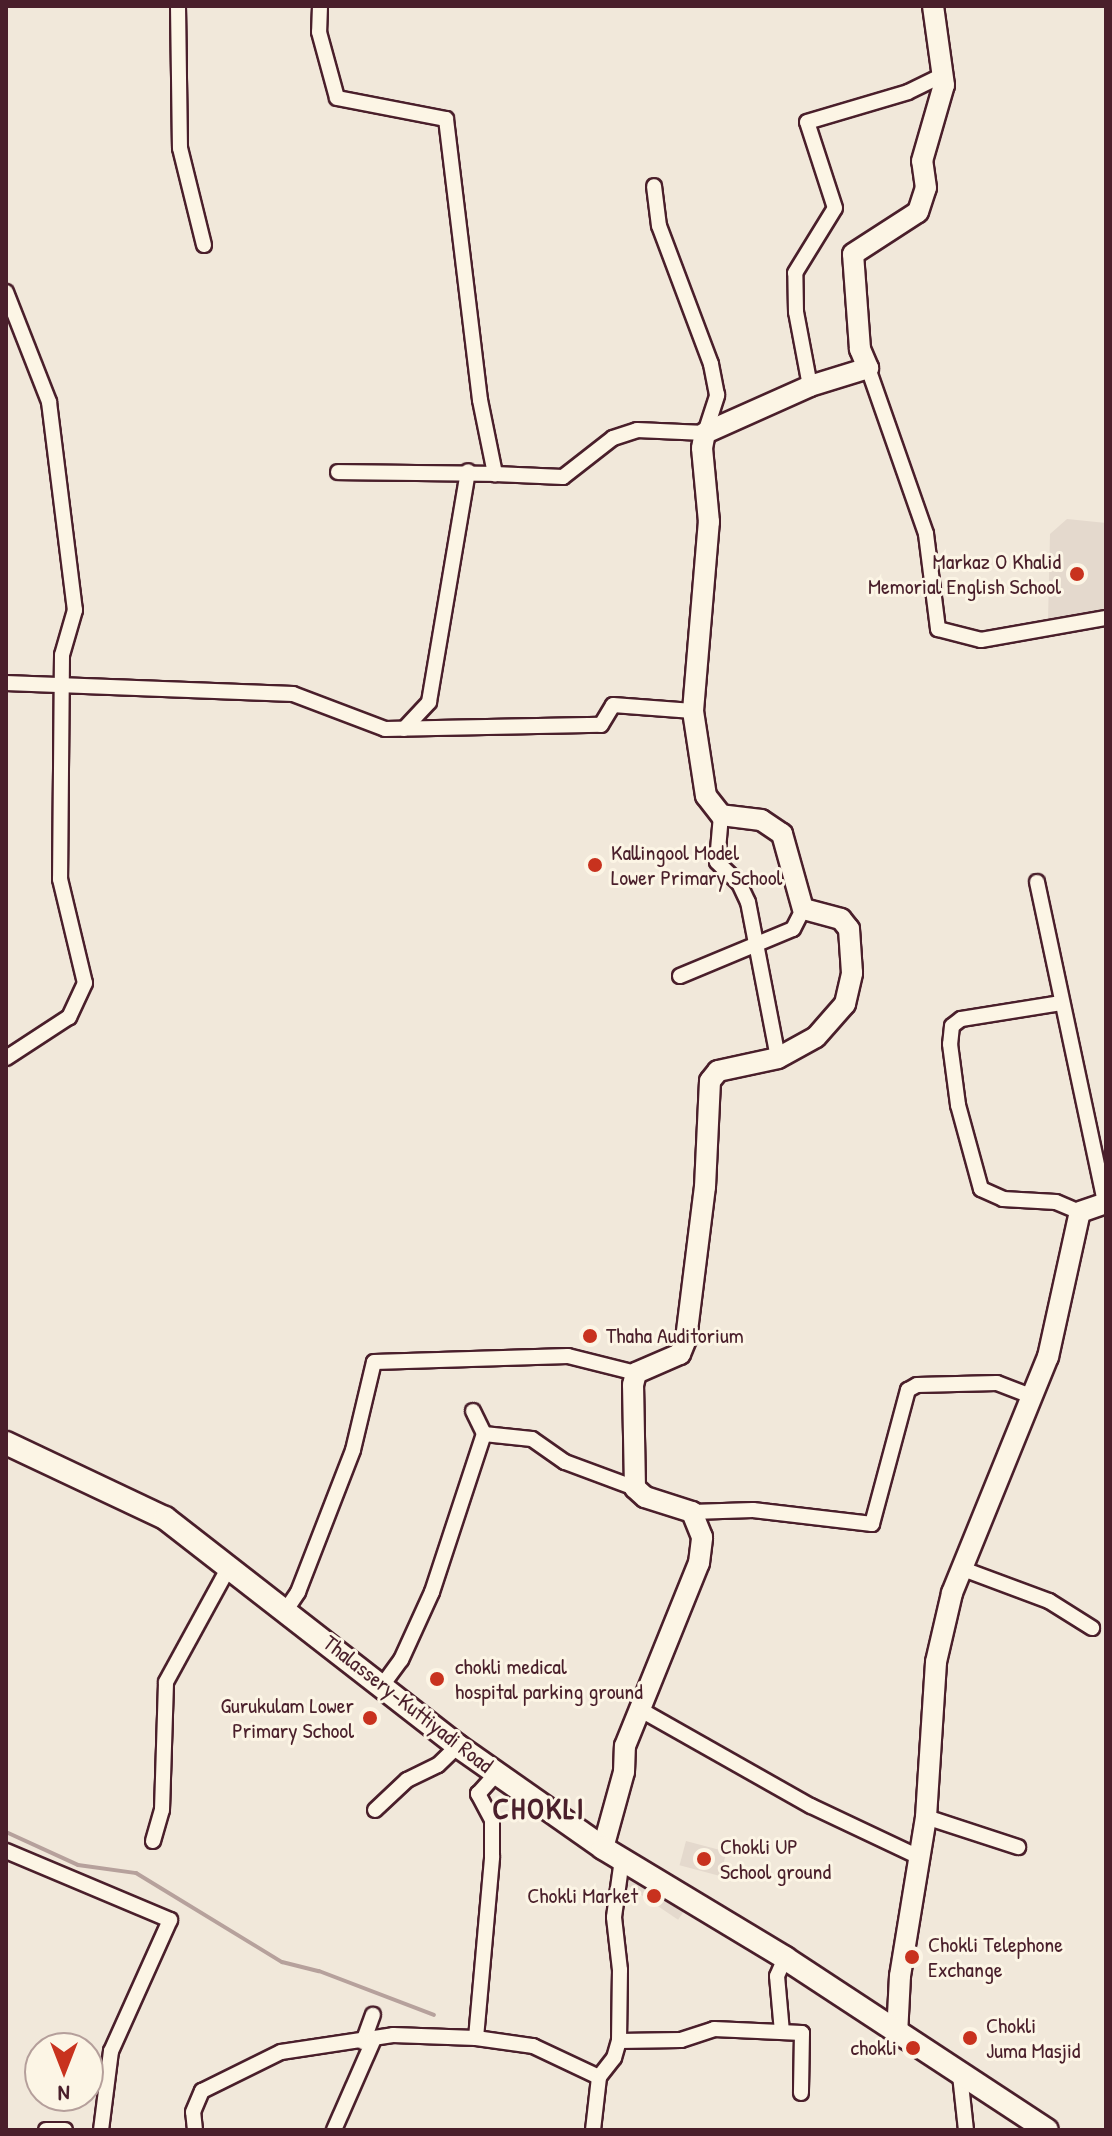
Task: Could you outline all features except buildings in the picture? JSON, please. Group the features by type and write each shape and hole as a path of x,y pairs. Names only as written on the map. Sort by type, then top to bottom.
{"main road":[{"path":"612,1853 625,1746 699,1563 702,1537 692,1512 635,1488 636,1373 680,1354 686,1339 705,1187 710,1081 718,1071 778,1058 832,1024 845,1004 852,973 853,951 841,919 803,909 782,834 761,820 721,815 706,796 693,711 709,522 705,433 810,386 868,368 860,349 853,254 918,212 926,188 922,161 942,94 933,6"},
{"path":"897,2035 917,1856 926,1817 936,1662 952,1593 963,1569 980,1512 1033,1397 1064,1301 1080,1212 1106,1203"},
{"name":"Thalassery-Kuttiyadi Road","path":"6,1443 165,1518 384,1683 458,1746 612,1853 785,1958 897,2035 1047,2130"}],"street":[{"path":"178,6 180,148 204,245"},
{"path":"320,6 319,32 337,98 446,119 480,400 495,474"},
{"path":"810,386 796,312 795,273 835,208 807,122 908,92 941,76"},
{"path":"338,472 468,471 563,477 597,447 625,434 673,429 705,433 717,395 711,364 659,226 654,186"},
{"path":"6,292 49,402 75,610 62,655 60,879 85,983 69,1017 6,1058"},
{"path":"868,368 926,534 938,629 981,640 1106,618"},
{"path":"404,729 429,702 468,471"},
{"path":"6,683 293,694 385,729 601,725 613,705 693,711"},
{"path":"721,815 717,862 739,883 756,944 778,1058"},
{"path":"1037,882 1106,1203"},
{"path":"680,976 793,929 803,909"},
{"path":"951,1036 952,1026 974,1014 1061,1003"},
{"path":"954,1005 951,1036 958,1105 981,1189 1003,1199 1056,1202 1080,1212"},
{"path":"286,1610 298,1592 353,1450 374,1362 568,1356 636,1373"},
{"path":"692,1512 753,1510 872,1524 908,1390 917,1385 997,1383 1033,1397"},
{"path":"384,1683 401,1660 432,1592 484,1434 473,1411"},
{"path":"484,1434 532,1439 565,1462 635,1488"},
{"path":"153,1841 162,1810 166,1682 229,1567"},
{"path":"963,1569 1049,1601 1092,1628"},
{"path":"641,1710 811,1806 917,1856"},
{"path":"375,1810 407,1780 438,1765 458,1746"},
{"path":"476,2038 492,1857 492,1820 478,1794 497,1773"},
{"path":"926,1817 1018,1847"},
{"path":"6,1851 170,1920 111,2051 101,2130"},
{"path":"593,2130 599,2077 614,2058 619,2041 620,1970 612,1853"},
{"path":"782,2032 777,1976 785,1958"},
{"path":"334,2130 368,2042 373,2015"},
{"path":"619,2041 659,2043 714,2029 802,2033 801,2093"},
{"path":"195,2130 193,2112 202,2091 281,2052 368,2042 393,2035 476,2038 533,2046 599,2077"},
{"path":"960,2075 966,2130"},
{"path":"46,2130 65,2130"}],"shaded area":[{"name":"Markaz O Khalid Memorial English School","path":"1067,519 1106,523 1106,615 1048,621 1050,534"},
{"name":"Chokli UP School ground","path":"686,1841 727,1852 720,1876 680,1865"},
{"name":"Chokli Market","path":"629,1871 685,1909 678,1920 622,1882"}],"waterway":[{"path":"6,1832 78,1865 136,1873 282,1962 319,1971 434,2015"}],"place":[{"name":"Markaz O Khalid Memorial English School","path":"1077,574"},
{"name":"Kallingool Model Lower Primary School","path":"595,865"},
{"name":"Thaha Auditorium","path":"590,1336"},
{"name":"chokli medical hospital parking ground","path":"437,1679"},
{"name":"Gurukulam Lower Primary School","path":"370,1718"},
{"name":"Chokli UP School ground","path":"704,1859"},
{"name":"Chokli Market","path":"654,1896"},
{"name":"Chokli Telephone Exchange","path":"912,1957"},
{"name":"Chokli Juma Masjid","path":"970,2038"},
{"name":"chokli","path":"913,2048"}],"district":[{"name":"CHOKLI","path":"539,1808"}]}
